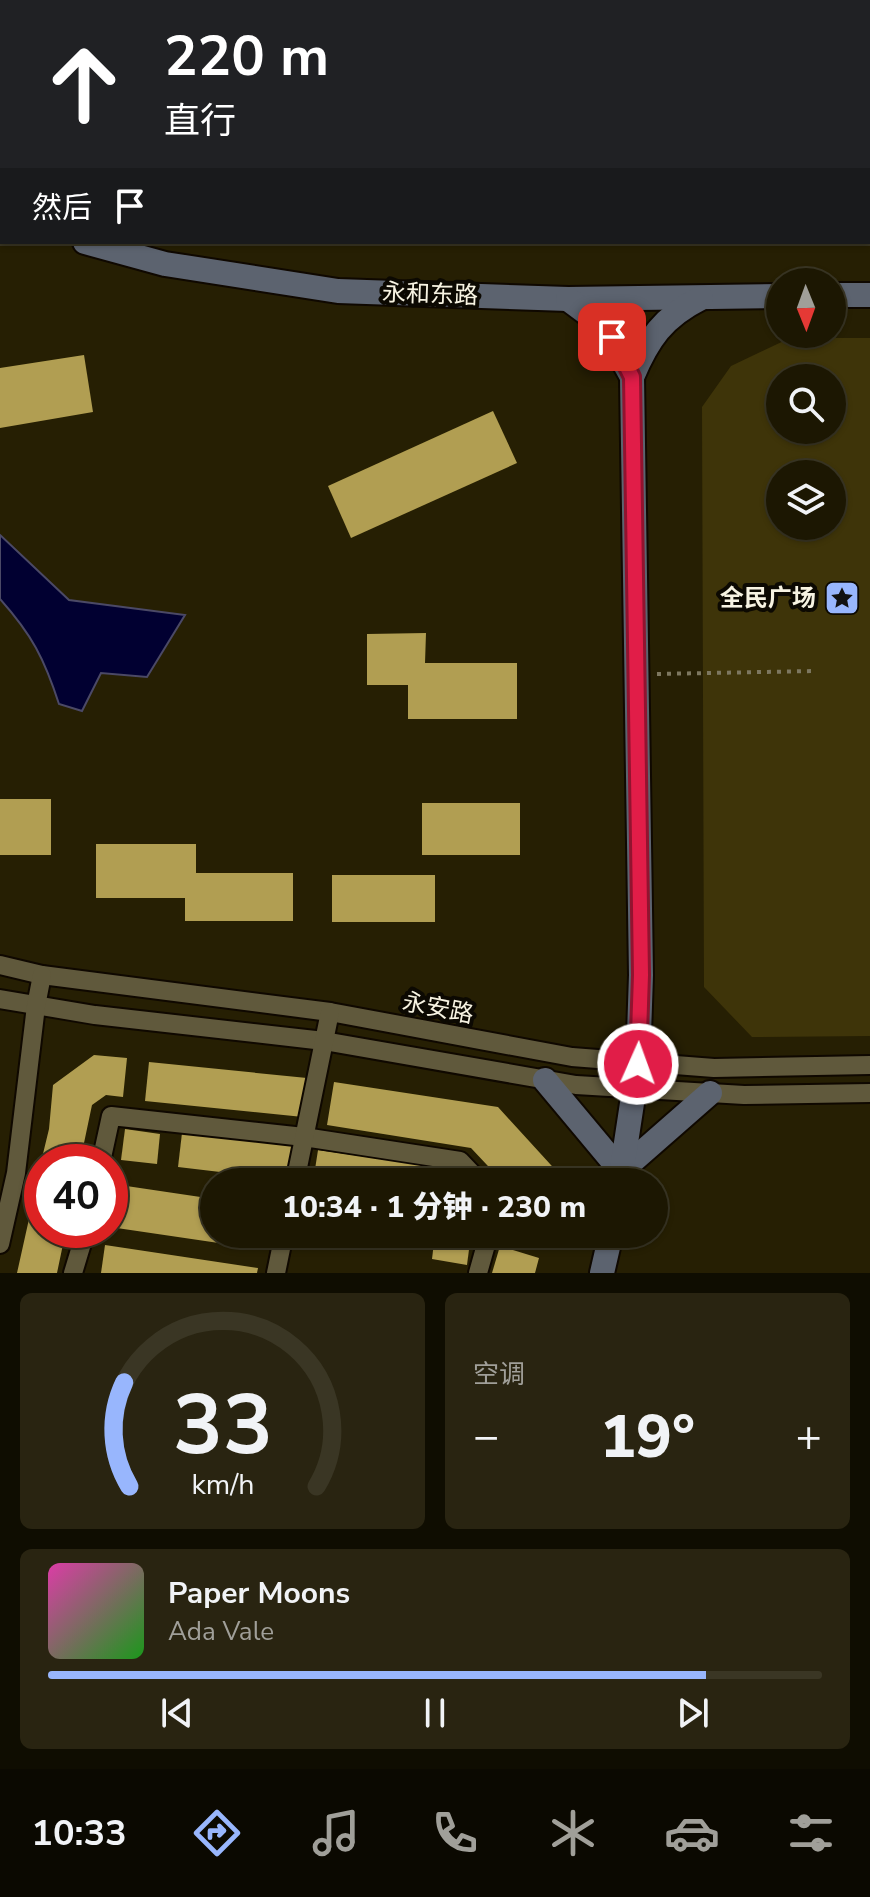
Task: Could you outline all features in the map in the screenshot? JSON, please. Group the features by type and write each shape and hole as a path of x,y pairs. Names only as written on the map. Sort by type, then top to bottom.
{"street":[{"name":"永和东路","path":"92,244 165,264 338,291 568,299 766,296"},
{"path":"846,295 870,295"},
{"path":"621,1168 636,1076 641,975 632,377 654,335 678,309 701,298"},
{"path":"568,299 603,325 632,377"},
{"name":"永安路","path":"0,965 42,975 330,1012 572,1057 710,1093 870,1093"},
{"path":"0,1244 16,1173 42,975"},
{"name":"永安路","path":"0,999 324,1041 576,1085 714,1068 870,1065"},
{"path":"298,1168 330,1012"},
{"path":"545,1080 613,1168"},
{"path":"630,1168 710,1093"},
{"path":"105,1144 111,1116 304,1137 460,1161 467,1168"},
{"path":"73,1273 81,1248"},
{"path":"276,1273 281,1248"},
{"path":"478,1273 485,1248"},
{"path":"602,1273 608,1248"}],"path":[{"path":"636,675 815,671"}],"shaded area":[{"path":"846,338 870,338 870,1036 752,1037 704,987 702,407 731,366 769,348 846,348"},
{"path":"0,535 69,600 185,615 147,677 101,673 82,711 59,704 36,648 0,599"}],"building":[{"path":"84,355 93,412 0,428 0,368"},
{"path":"493,411 517,463 351,538 328,486"},
{"path":"426,633 425,663 517,663 517,719 408,719 408,685 367,685 367,634"},
{"path":"0,799 51,799 51,855 0,855"},
{"path":"422,803 520,803 520,855 422,855"},
{"path":"96,844 196,844 196,873 293,873 293,921 185,921 185,898 96,898"},
{"path":"332,875 435,875 435,922 332,922"},
{"path":"94,1055 127,1058 123,1097 106,1095 92,1105 84,1144 45,1144 53,1085"},
{"path":"149,1062 307,1078 303,1117 145,1101"},
{"path":"334,1082 498,1107 554,1168 490,1168 471,1148 327,1125"},
{"path":"125,1129 160,1134 157,1164 128,1161 128,1144 123,1144"},
{"path":"182,1133 293,1146 290,1168 178,1167"},
{"path":"318,1150 445,1168 315,1168"},
{"path":"128,1186 200,1197 200,1240 128,1230"},
{"path":"24,1242 24,1248 62,1248 57,1273 17,1273"},
{"path":"105,1248 125,1248 258,1268 257,1273 101,1273"},
{"path":"433,1248 469,1248 467,1265 432,1259"},
{"path":"499,1248 539,1258 535,1273 492,1273"}],"place":[{"name":"全民广场","path":"842,598"}],"route":[{"path":"612,337 632,377 641,975 638,1064"}]}
